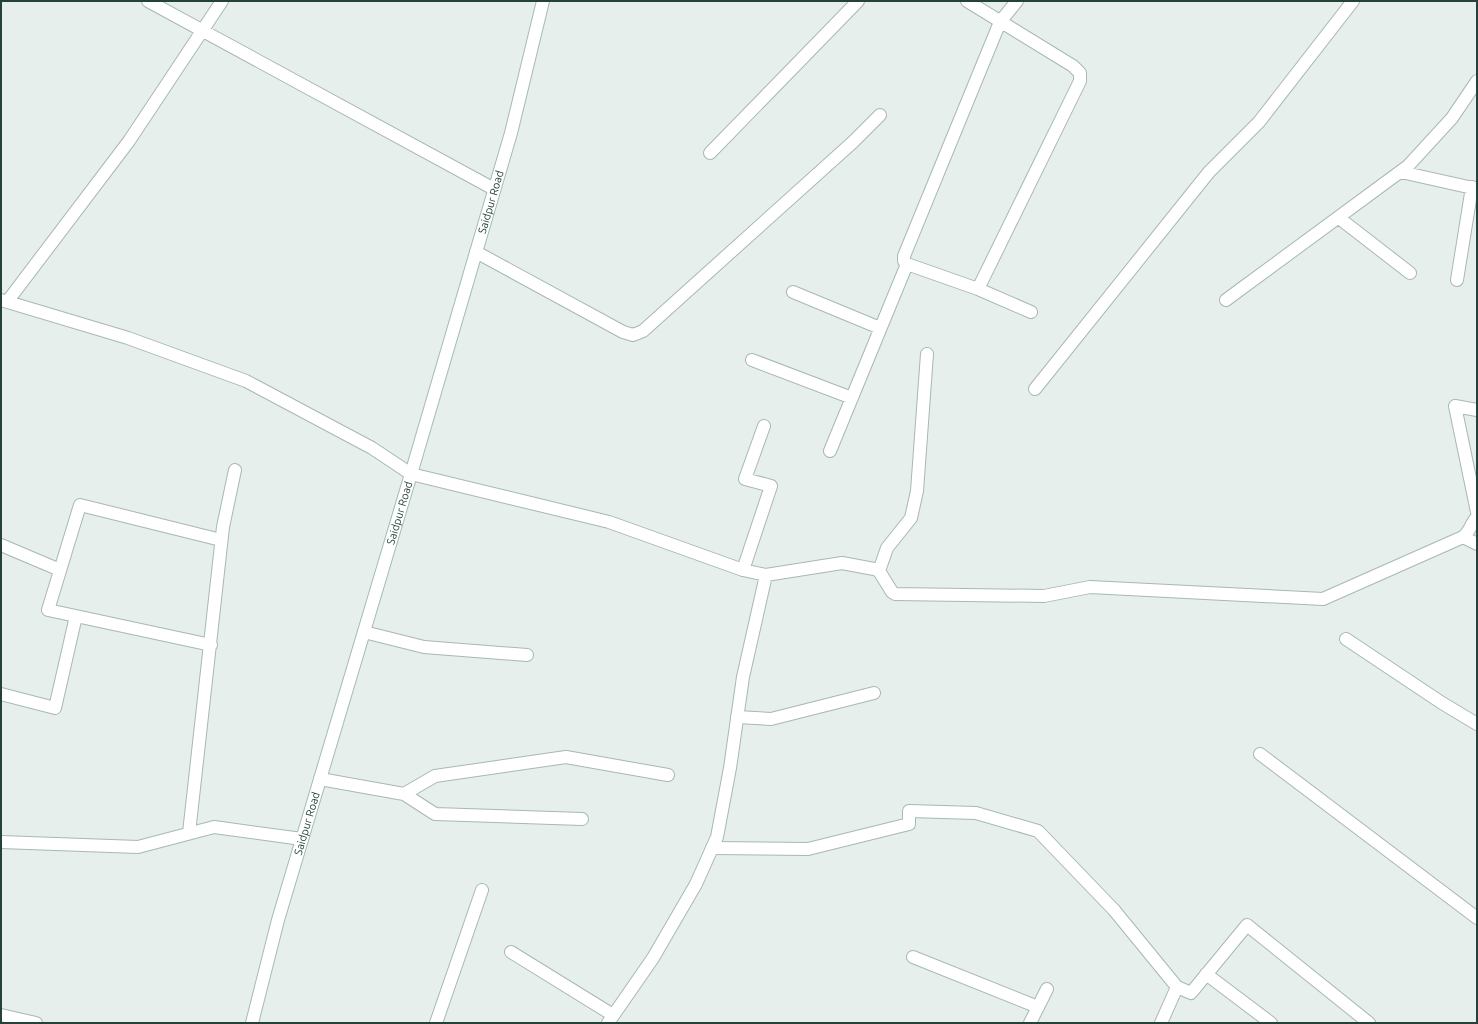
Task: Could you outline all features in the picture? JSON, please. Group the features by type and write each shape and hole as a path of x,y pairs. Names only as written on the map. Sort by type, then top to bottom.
{"street":[{"path":"148,1 494,189"},
{"path":"222,1 129,141 4,301 128,338 246,381 372,448 411,474 609,522 743,570 766,575 842,563 879,571 892,592 895,594 1044,596 1090,587 1323,599 1463,537 1467,534 1477,516"},
{"name":"Saidpur Road","path":"252,1023 278,920 511,133 543,1"},
{"path":"710,152 858,1"},
{"path":"967,1 1074,66 1080,72 1080,81 978,289"},
{"path":"1017,1 1000,22 904,256 904,260 907,264 978,289 1031,312"},
{"path":"1035,389 1210,172 1259,122 1353,1"},
{"path":"1226,300 1408,166 1452,118 1477,82"},
{"path":"476,252 623,332 633,335 643,331 853,142 880,115"},
{"path":"1401,172 1474,188 1457,280"},
{"path":"1339,218 1410,273"},
{"path":"830,451 907,264"},
{"path":"793,292 880,328"},
{"path":"879,571 887,548 911,518 913,511 917,491 927,354"},
{"path":"752,360 852,398"},
{"path":"1477,410 1455,406 1477,512"},
{"path":"743,570 770,486 745,478 764,426"},
{"path":"189,833 211,645 221,540 235,470"},
{"path":"211,645 48,610 80,505 221,540"},
{"path":"1463,537 1477,544"},
{"path":"1,545 60,570"},
{"path":"511,952 610,1019 653,958 696,884 717,837 730,768 743,677 766,575"},
{"path":"1,694 55,708 76,616"},
{"path":"364,632 424,647 527,655"},
{"path":"1346,639 1442,703 1477,724"},
{"path":"737,717 771,719 874,693"},
{"path":"1260,754 1477,918"},
{"path":"404,794 435,776 566,757 668,775"},
{"path":"320,779 404,794 435,814 582,820"},
{"path":"712,848 808,849 908,824 909,811 976,812 1038,830 1114,910 1177,987 1191,993 1247,925 1369,1023"},
{"path":"1,842 138,847 214,826 302,839"},
{"path":"436,1023 482,890"},
{"path":"913,957 1038,1007"},
{"path":"1206,974 1271,1023"},
{"path":"1160,1023 1177,987"},
{"path":"1030,1023 1047,989"},
{"path":"1,1015 36,1023"}]}
